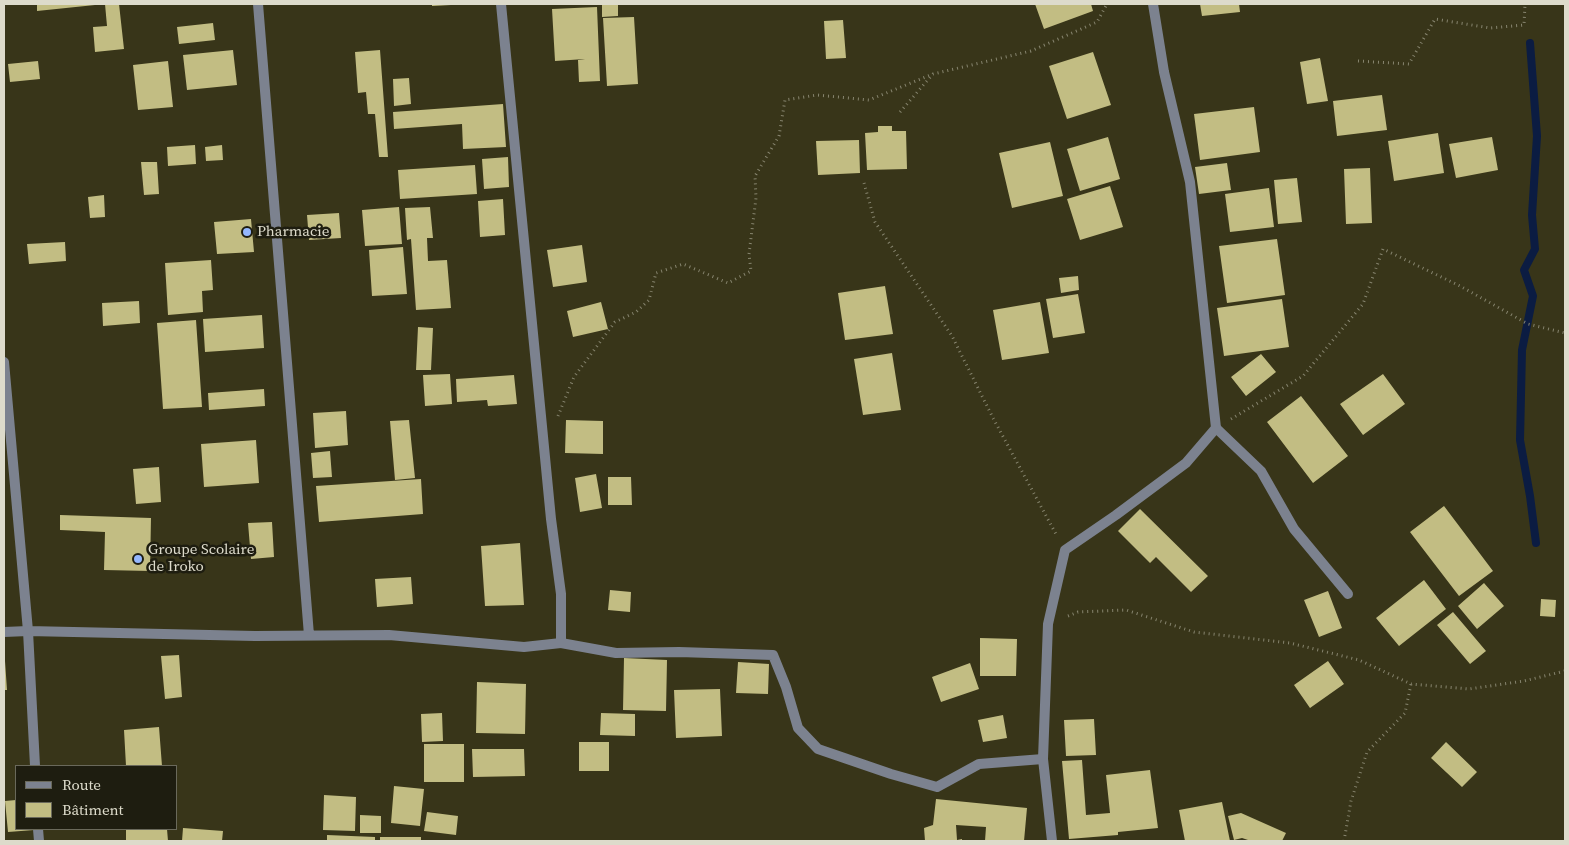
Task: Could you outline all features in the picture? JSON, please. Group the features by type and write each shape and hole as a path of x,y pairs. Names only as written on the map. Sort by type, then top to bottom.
{"street":[{"path":"258,4 309,635"},
{"path":"501,4 561,594 561,643"},
{"path":"1153,4 1164,72 1190,182 1216,428 1261,471 1294,528 1348,594"},
{"path":"4,362 28,631 35,765"},
{"path":"1052,841 1043,759 1048,624 1065,550 1186,463 1216,428"},
{"path":"4,632 255,636 389,635 524,647 561,643 616,653 679,652 773,655 786,687 798,728 818,749 891,774 937,787 979,764 1043,759"}],"path":[{"path":"543,426 560,415 574,377 615,322 636,312 649,300 656,273 684,264 728,283 751,271 748,254 756,198 755,176 778,136 785,100 818,95 870,100 933,74 1031,52 1097,22 1107,4"},
{"path":"1358,61 1409,64 1435,19 1490,28 1524,25 1525,4"},
{"path":"900,112 933,74"},
{"path":"864,183 875,222 952,336 993,418 1065,550"},
{"path":"1216,428 1304,376 1363,304 1383,248 1460,286 1528,324 1565,333"},
{"path":"1048,624 1078,612 1126,610 1194,632 1290,643 1359,660 1411,684 1470,689 1524,681 1565,671"},
{"path":"1344,841 1351,801 1367,752 1405,713 1411,684"}],"building":[{"path":"37,4 95,4 95,5 37,11"},
{"path":"105,4 119,4 124,49 95,52 93,27 107,26"},
{"path":"432,4 451,4 451,5 432,6"},
{"path":"602,4 618,4 618,16 602,17"},
{"path":"1035,4 1091,4 1093,11 1044,29"},
{"path":"1200,4 1239,4 1240,12 1202,16"},
{"path":"597,7 600,81 579,82 578,60 585,59 555,61 552,9"},
{"path":"634,17 638,84 607,86 603,18"},
{"path":"843,20 846,58 826,59 824,21"},
{"path":"213,23 215,40 179,44 177,27"},
{"path":"233,50 237,85 187,90 183,55"},
{"path":"380,50 388,157 379,157 375,114 368,114 366,92 358,93 355,52"},
{"path":"1093,52 1111,105 1067,119 1049,66"},
{"path":"1320,58 1328,101 1307,104 1300,62"},
{"path":"38,61 40,79 10,82 8,64"},
{"path":"168,61 173,107 138,110 133,65"},
{"path":"409,78 411,104 394,106 393,79"},
{"path":"1382,95 1387,130 1337,136 1333,101"},
{"path":"503,104 506,147 463,149 462,124 394,129 393,112"},
{"path":"1254,107 1260,152 1200,160 1194,114"},
{"path":"878,126 892,126 892,131 906,131 907,169 867,170 865,133 878,132"},
{"path":"1438,133 1444,173 1394,181 1388,141"},
{"path":"1108,137 1120,179 1080,191 1067,149"},
{"path":"1492,137 1498,170 1456,178 1449,144"},
{"path":"859,140 860,173 818,175 816,141"},
{"path":"1050,142 1063,196 1012,208 999,153"},
{"path":"195,145 196,164 168,166 167,147"},
{"path":"222,145 223,160 206,161 205,147"},
{"path":"508,157 509,187 484,189 482,159"},
{"path":"141,162 157,162 159,194 144,195"},
{"path":"1227,163 1231,190 1199,194 1195,167"},
{"path":"475,165 477,194 400,199 398,170"},
{"path":"1370,168 1372,223 1346,224 1344,169"},
{"path":"1297,178 1302,222 1278,224 1274,180"},
{"path":"1110,186 1123,227 1080,240 1067,199"},
{"path":"1269,188 1274,227 1230,232 1225,194"},
{"path":"104,195 105,217 90,218 88,197"},
{"path":"503,199 505,235 480,237 478,201"},
{"path":"399,207 402,244 365,246 362,210"},
{"path":"430,207 433,238 427,238 428,261 447,260 451,308 416,310 411,239 407,240 405,208"},
{"path":"339,213 341,238 309,240 307,215"},
{"path":"251,219 254,252 217,254 214,222"},
{"path":"1277,239 1285,295 1227,303 1219,246"},
{"path":"65,242 66,261 29,264 27,244"},
{"path":"582,245 587,282 553,287 547,250"},
{"path":"403,247 407,294 372,296 369,250"},
{"path":"211,260 213,290 202,291 203,312 168,315 165,263"},
{"path":"1078,276 1079,290 1061,293 1059,278"},
{"path":"885,286 893,334 845,340 838,293"},
{"path":"1078,294 1085,333 1053,338 1046,299"},
{"path":"1282,299 1289,347 1224,356 1217,308"},
{"path":"139,301 140,323 103,326 102,303"},
{"path":"601,302 608,329 573,337 567,311"},
{"path":"1040,302 1049,353 1002,360 993,310"},
{"path":"262,315 264,348 205,352 203,319"},
{"path":"196,320 202,407 163,409 157,323"},
{"path":"418,327 433,328 431,370 416,370"},
{"path":"892,353 901,410 863,415 854,359"},
{"path":"1261,354 1276,372 1246,396 1231,377"},
{"path":"450,374 452,404 425,406 423,375"},
{"path":"1383,374 1405,404 1363,435 1340,404"},
{"path":"514,375 517,404 488,406 487,400 457,402 456,379"},
{"path":"264,389 265,406 209,410 208,393"},
{"path":"1301,396 1348,456 1313,483 1267,422"},
{"path":"346,411 348,445 315,448 313,413"},
{"path":"409,420 415,478 395,480 390,421"},
{"path":"566,420 603,421 603,454 565,453"},
{"path":"256,440 259,483 204,487 201,444"},
{"path":"330,451 332,477 313,478 311,453"},
{"path":"159,467 161,502 136,504 133,469"},
{"path":"596,474 602,508 580,512 575,478"},
{"path":"608,477 631,477 632,505 608,505"},
{"path":"421,479 423,514 319,522 316,486"},
{"path":"1444,506 1493,571 1459,596 1410,532"},
{"path":"1140,509 1208,576 1191,592 1156,557 1150,563 1118,531"},
{"path":"60,515 151,518 150,571 104,570 105,532 60,530"},
{"path":"272,522 274,557 251,559 248,523"},
{"path":"520,543 524,605 485,606 481,546"},
{"path":"411,577 413,604 377,607 375,579"},
{"path":"1424,580 1446,609 1399,646 1376,618"},
{"path":"1484,583 1504,606 1477,629 1458,606"},
{"path":"610,590 631,592 630,612 608,610"},
{"path":"1328,591 1342,628 1319,637 1304,600"},
{"path":"1541,599 1556,600 1555,617 1540,616"},
{"path":"1453,612 1486,651 1470,664 1437,625"},
{"path":"980,638 1017,639 1016,676 980,676"},
{"path":"179,655 182,697 165,699 161,656"},
{"path":"624,658 667,660 666,711 623,710"},
{"path":"5,661 7,690 4,690"},
{"path":"1328,661 1344,684 1310,708 1294,685"},
{"path":"738,662 769,664 768,694 736,693"},
{"path":"970,663 979,689 941,702 932,677"},
{"path":"477,682 526,684 525,734 476,733"},
{"path":"720,689 722,736 676,738 674,690"},
{"path":"442,713 443,741 422,742 421,714"},
{"path":"601,713 635,714 635,736 600,735"},
{"path":"1003,715 1007,738 983,742 978,720"},
{"path":"1094,719 1096,755 1066,756 1064,720"},
{"path":"159,727 162,765 126,765 124,730"},
{"path":"579,742 609,742 609,771 579,771"},
{"path":"1446,742 1477,772 1462,787 1431,758"},
{"path":"424,744 464,744 464,782 424,782"},
{"path":"472,749 524,749 525,776 473,777"},
{"path":"1082,760 1086,815 1110,813 1106,775 1150,770 1158,828 1118,832 1118,835 1069,839 1062,761"},
{"path":"394,786 424,789 420,826 391,823"},
{"path":"324,795 356,797 355,831 323,830"},
{"path":"936,799 1027,808 1024,841 985,841 986,827 956,825 957,840 962,839 962,841 925,841 924,828 933,825"},
{"path":"15,800 15,830 34,830 8,832 5,801"},
{"path":"1222,802 1230,841 1185,841 1179,810"},
{"path":"427,812 458,816 456,835 424,831"},
{"path":"1241,813 1286,833 1282,841 1251,841 1242,838 1234,840 1228,816"},
{"path":"360,815 381,816 381,833 360,833"},
{"path":"183,828 223,831 222,841 182,841"},
{"path":"126,830 167,830 168,841 126,841"},
{"path":"327,835 375,837 375,841 327,841"},
{"path":"380,837 421,837 421,841 380,841"}],"waterway":[{"path":"1530,43 1537,136 1532,215 1535,249 1524,270 1533,296 1522,350 1520,440 1536,543"}],"place":[{"name":"Pharmacie","path":"247,232"},
{"name":"Groupe Scolaire de Iroko","path":"138,559"}]}
